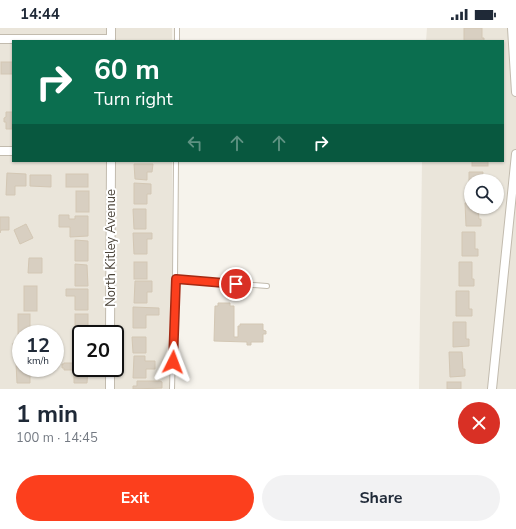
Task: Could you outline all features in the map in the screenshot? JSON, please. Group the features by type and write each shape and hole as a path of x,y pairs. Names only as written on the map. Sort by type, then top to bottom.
{"street":[{"path":"0,39 111,40 111,28"},
{"path":"512,28 516,92"},
{"path":"0,151 12,151"},
{"path":"492,389 516,154"},
{"name":"North Kitley Avenue","path":"110,162 110,325"},
{"path":"110,377 110,389"}],"lane":[{"path":"177,28 177,40"},
{"path":"172,389 176,279 176,162"},
{"path":"176,279 266,286"}],"shaded area":[{"path":"0,28 172,28 172,40 12,40 12,162 172,162 172,389 0,389"},
{"path":"427,28 516,28 516,389 419,389 422,162 504,162 504,40 426,40"}],"building":[{"path":"464,28 482,28 482,38 484,38 484,40 464,40"},
{"path":"1,62 12,62 12,74 1,74"},
{"path":"6,112 12,112 12,129 6,129 6,122 4,122 4,118 6,117"},
{"path":"472,162 488,162 488,166 472,166"},
{"path":"134,164 153,164 152,172 147,172 147,180 135,179"},
{"path":"469,172 483,172 483,174 469,174"},
{"path":"7,173 26,174 26,186 15,186 15,195 6,195"},
{"path":"66,174 88,174 88,187 66,187"},
{"path":"30,175 51,175 51,187 30,186"},
{"path":"134,183 151,184 151,194 147,194 147,204 134,204"},
{"path":"76,191 89,191 89,212 76,212"},
{"path":"133,209 146,209 146,229 134,229"},
{"path":"465,214 479,214 479,219 481,219 481,226 466,226"},
{"path":"59,215 69,215 69,219 75,219 75,216 88,216 88,236 70,237 70,227 59,227"},
{"path":"0,217 9,217 9,230 1,230 0,233"},
{"path":"26,224 33,238 20,244 14,230"},
{"path":"462,232 475,232 475,249 478,249 478,256 462,256"},
{"path":"133,233 152,233 152,239 147,239 147,254 134,254"},
{"path":"75,240 88,241 88,261 75,261"},
{"path":"29,258 42,258 42,273 28,273"},
{"path":"134,262 147,262 147,279 134,279"},
{"path":"459,262 472,262 472,279 474,279 474,286 459,286"},
{"path":"75,264 87,265 88,286 75,286"},
{"path":"135,281 152,281 152,292 147,292 147,303 134,303"},
{"path":"24,286 37,286 37,311 24,311"},
{"path":"66,289 88,289 88,310 75,310 75,296 66,296"},
{"path":"456,291 469,291 469,309 472,309 472,316 456,316"},
{"path":"218,303 230,303 230,306 234,306 234,337 238,337 238,326 240,326 240,324 263,324 263,330 266,331 266,334 263,334 263,342 251,342 251,345 247,345 247,342 214,341 215,306 218,306"},
{"path":"133,307 159,308 159,315 146,315 146,328 133,328"},
{"path":"18,314 30,314 30,325 18,325"},
{"path":"75,314 88,314 88,325 75,325"},
{"path":"453,322 466,322 466,339 469,339 469,346 453,347"},
{"path":"132,337 146,337 146,353 133,353"},
{"path":"449,352 462,352 465,376 450,377"},
{"path":"134,356 145,356 145,361 155,361 155,369 146,369 146,378 133,378"},
{"path":"72,363 72,370 64,370 64,364"},
{"path":"17,377 30,377 30,383 17,383"},
{"path":"74,377 87,377 87,383 74,383"},
{"path":"137,381 160,381 162,382 162,388 133,389 133,386 137,386"},
{"path":"447,382 461,382 461,389 447,389"}],"route":[{"path":"173,362 176,279 236,284"}]}
